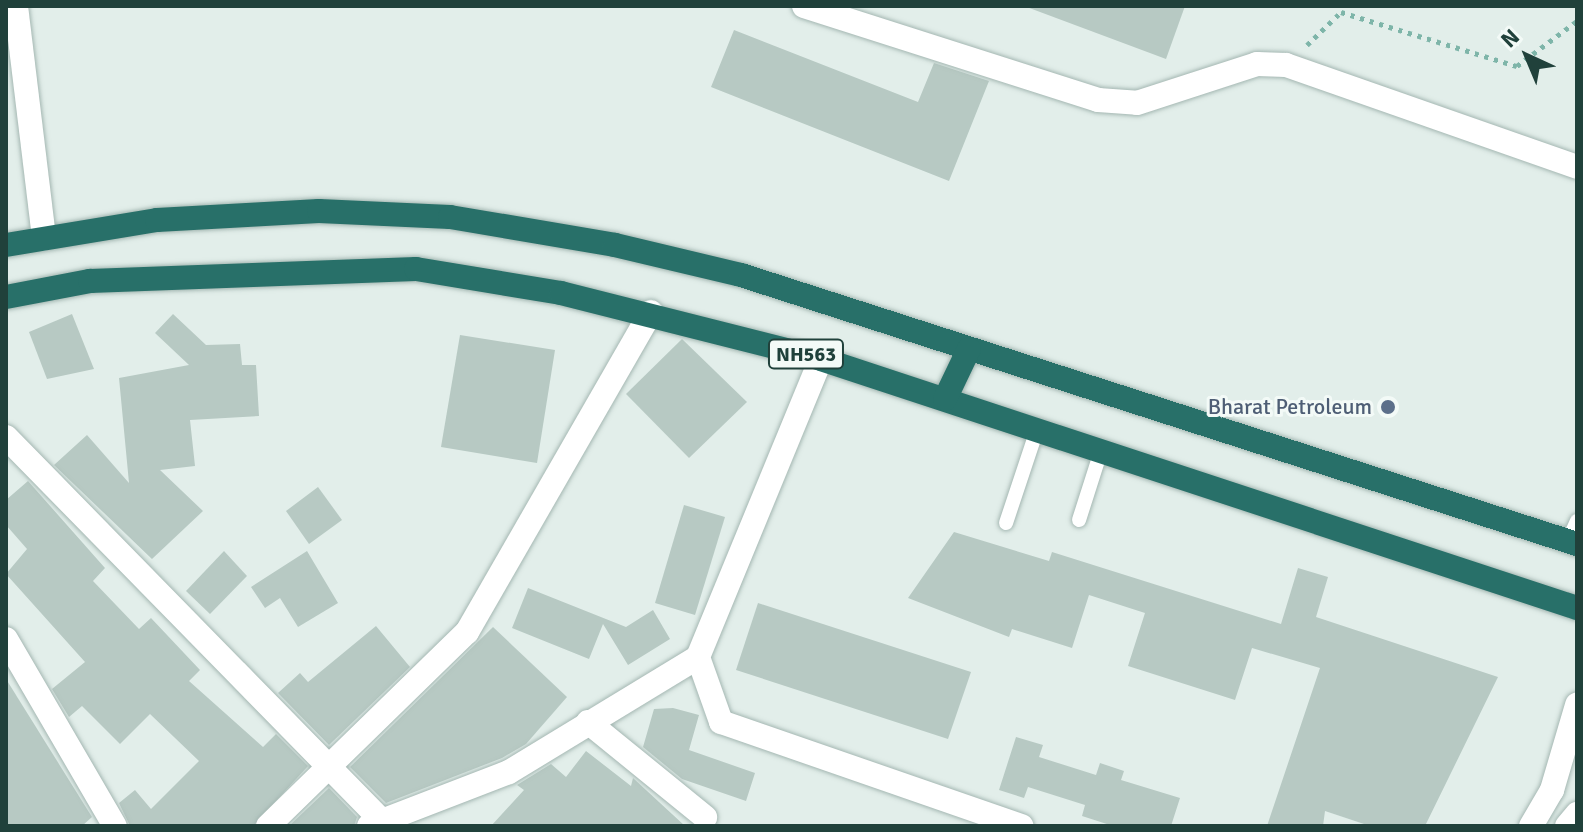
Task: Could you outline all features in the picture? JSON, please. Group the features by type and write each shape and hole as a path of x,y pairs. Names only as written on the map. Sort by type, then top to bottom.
{"highway":[{"name":"NH563","path":"6,245 157,220 319,211 450,217 741,275 969,349 1574,535"},
{"name":"NH563","path":"6,297 90,281 416,269 651,312 821,359 1577,608"},
{"path":"945,399 969,349"}],"street":[{"path":"804,6 1098,100 1137,103 1257,64 1286,65 1577,167"},
{"path":"13,15 44,238"},
{"path":"268,826 467,632 651,312"},
{"path":"6,437 330,765 378,824 509,772 698,657 821,359"},
{"path":"6,639 115,826"},
{"path":"698,657 721,722 1021,826"},
{"path":"1531,826 1552,790 1577,705"},
{"path":"588,722 705,817"},
{"path":"1567,826 1577,814"}],"lane":[{"path":"1006,523 1037,430"},
{"path":"1079,520 1101,451"}],"path":[{"path":"1286,65 1341,12 1517,66 1577,21"}],"building":[{"path":"1024,6 1185,6 1166,59"},
{"path":"734,30 918,102 934,63 989,81 949,181 711,87"},
{"path":"72,314 94,369 47,379 29,332"},
{"path":"173,314 206,345 240,344 242,365 256,365 259,416 190,420 195,466 160,470 203,511 152,559 54,465 87,435 129,483 119,378 189,365 155,333"},
{"path":"460,335 555,350 537,463 441,447"},
{"path":"682,339 747,402 689,458 626,394"},
{"path":"28,481 105,568 93,581 139,629 151,618 200,670 189,681 263,747 276,734 308,766 253,826 130,826 119,803 135,790 151,809 199,761 150,714 120,744 82,706 69,717 52,689 85,662 6,574 27,549 6,525 6,500"},
{"path":"318,487 342,520 309,544 286,511"},
{"path":"684,505 725,517 695,615 655,603"},
{"path":"954,532 1049,561 1052,552 1281,624 1298,568 1328,577 1316,617 1498,677 1425,826 1370,826 1325,811 1323,826 1267,826 1320,668 1252,648 1235,700 1128,666 1145,613 1089,595 1072,648 1012,629 1009,637 908,598"},
{"path":"224,551 247,576 210,614 186,591"},
{"path":"307,551 338,603 298,627 280,598 265,608 251,587"},
{"path":"528,588 626,627 653,610 670,639 628,665 603,624 589,659 512,628"},
{"path":"758,603 971,672 948,739 736,670"},
{"path":"376,626 410,667 329,745 278,693 300,673 308,682"},
{"path":"493,627 567,697 526,744 502,758 386,803 350,767"},
{"path":"6,679 92,817 82,826 6,826"},
{"path":"673,708 699,715 689,750 755,773 746,801 682,779 643,747 654,709"},
{"path":"1016,737 1043,745 1039,757 1096,775 1100,763 1124,771 1121,780 1180,798 1171,826 1113,826 1082,816 1085,805 1028,787 1024,798 999,790"},
{"path":"586,751 631,786 633,778 685,826 491,826 524,790 517,785 551,764 566,777"},
{"path":"329,788 357,817 354,826 289,826"}],"place":[{"name":"Bharat Petroleum","path":"1388,407"}]}
